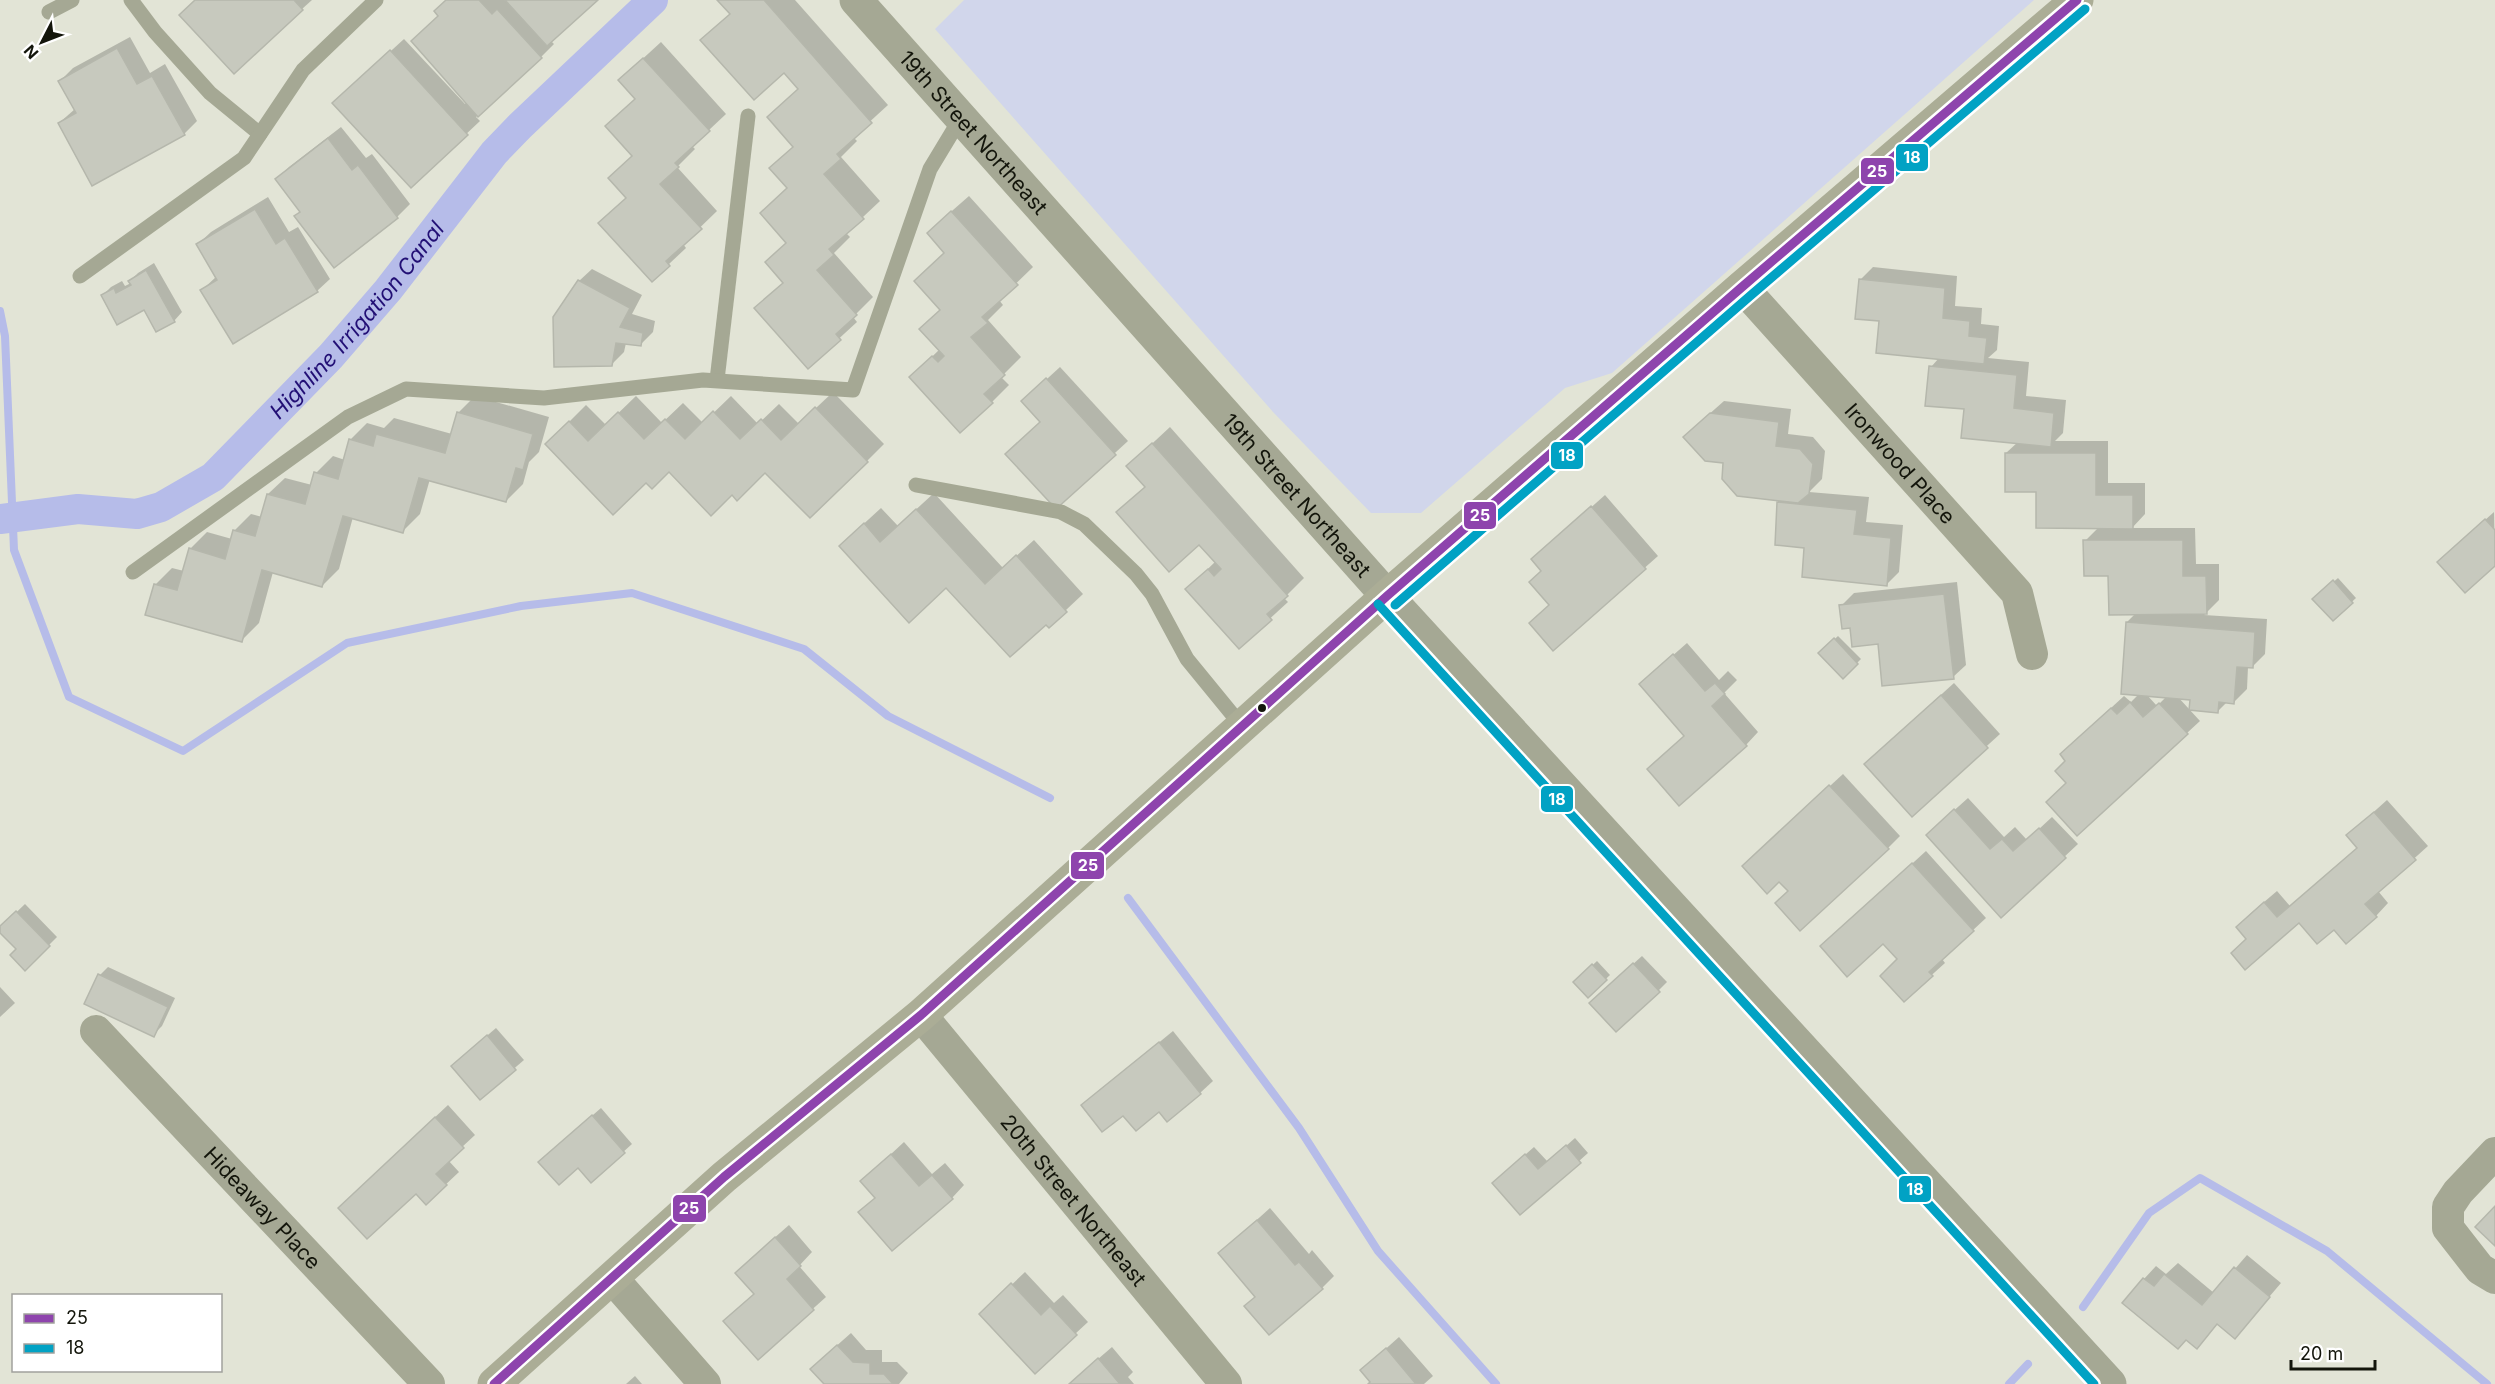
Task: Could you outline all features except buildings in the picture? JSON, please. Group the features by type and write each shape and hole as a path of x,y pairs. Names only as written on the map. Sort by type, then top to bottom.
{"main road":[{"path":"494,1384 724,1177 921,1015 1387,596 1742,287 2078,0"}],"street":[{"name":"19th Street Northeast","path":"856,0 962,116 1387,596 2110,1384"},
{"name":"Ironwood Place","path":"1742,287 2017,593 2031,654"},
{"name":"20th Street Northeast","path":"921,1015 1226,1384"},
{"name":"Hideaway Place","path":"96,1031 429,1384"},
{"path":"2495,1153 2458,1192 2448,1207 2448,1228 2481,1269 2495,1278"},
{"path":"613,1279 705,1384"}],"lane":[{"path":"49,12 72,0"},
{"path":"131,0 155,32 210,93 260,134"},
{"path":"80,276 244,158 303,70 376,0"},
{"path":"717,380 748,116"},
{"path":"133,572 348,417 405,389 544,398 717,380 853,390 930,169 962,116"},
{"path":"916,485 1060,512 1084,524 1136,574 1152,594 1187,659 1241,725"}],"shaded area":[{"path":"964,0 2034,0 1612,373 1565,388 1421,513 1371,513 1273,412 935,29"}],"waterway":[{"name":"Highline Irrigation Canal","path":"0,519 78,509 137,514 161,507 213,477 331,356 388,290 494,153 653,0"},
{"path":"0,311 5,336 14,550 69,697 183,751 347,643 521,606 632,593 804,649 888,716 1050,798"},
{"path":"1128,898 1299,1128 1378,1251 1496,1384"},
{"path":"2083,1307 2149,1213 2200,1178 2327,1251 2487,1384"},
{"path":"2009,1384 2028,1364"}],"transit line":[{"name":"25","path":"494,1384 724,1177 921,1015 1387,596 2077,0"},
{"name":"18","path":"1395,605 2085,9"},
{"name":"18","path":"1378,604 2094,1384"}]}
